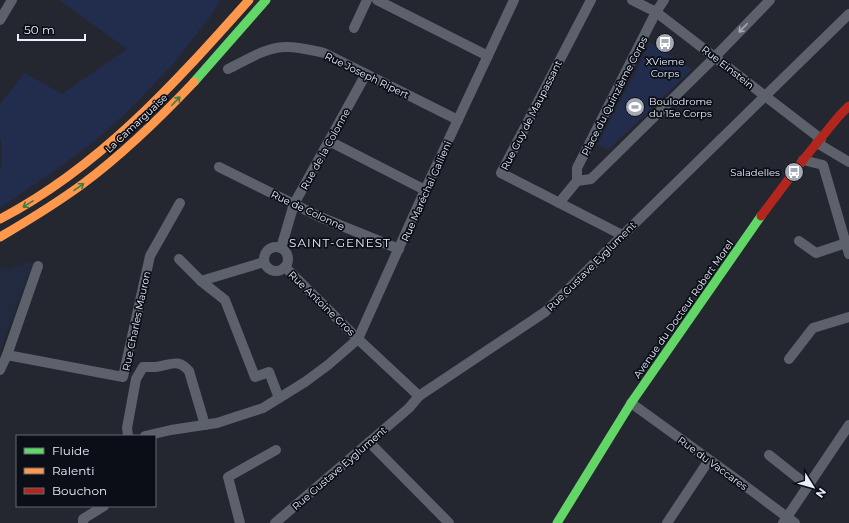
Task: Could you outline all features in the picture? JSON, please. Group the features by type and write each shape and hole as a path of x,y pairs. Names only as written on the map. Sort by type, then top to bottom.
{"main road":[{"path":"156,101 193,54 240,0"},
{"name":"La Camarguaise","path":"0,220 40,197 112,142 156,101 248,0"},
{"name":"La Camarguaise","path":"0,237 47,210 120,154 164,113 193,83 266,0"},
{"path":"230,41 272,0"},
{"name":"Avenue du Docteur Robert Morel","path":"839,116 849,100"},
{"name":"Avenue du Docteur Robert Morel","path":"557,523 631,403 764,212 803,160 849,106"}],"street":[{"path":"0,20 12,0"},
{"path":"354,28 367,0"},
{"path":"377,0 488,56"},
{"name":"Rue Maréchal Gallieni","path":"149,435 217,423 263,408 305,382 328,365 358,339 425,190 514,0"},
{"name":"Rue Guy de Maupassant","path":"591,0 501,173 622,235"},
{"name":"Rue Einstein","path":"632,0 656,12 765,95 835,154 849,162"},
{"name":"Place du Quinzième Corps","path":"559,203 577,181 577,168 656,12 664,0"},
{"path":"577,181 591,179 715,57 770,0"},
{"name":"Rue Gustave Eyglument","path":"275,523 410,408 419,396 546,312 622,235 849,14"},
{"name":"Rue Joseph Ripert","path":"228,69 266,50 283,47 302,48 324,53 458,120"},
{"name":"Rue de la Colonne","path":"281,248 294,204 366,74"},
{"path":"329,141 425,190"},
{"path":"823,165 835,154"},
{"path":"803,160 823,165"},
{"path":"823,165 849,254"},
{"name":"Rue de Colonne","path":"220,167 320,217 399,249"},
{"name":"Rue Charles Mauron","path":"7,355 123,377 150,256 180,203"},
{"path":"799,241 816,253 846,243"},
{"path":"272,248 281,248 288,257 288,262 285,267 277,272 269,269 264,262 265,253 272,248"},
{"path":"179,259 201,281 225,300 254,377 269,372 279,398"},
{"path":"201,281 264,262"},
{"path":"0,370 7,355 38,266"},
{"name":"Rue Antoine Gros","path":"285,267 358,339 419,396"},
{"path":"789,359 813,328 849,317"},
{"path":"128,435 127,428 136,379 143,367 155,367 176,363 184,365 189,371 205,425"},
{"name":"Rue du Vaccares","path":"631,403 709,460 788,521"},
{"path":"788,521 808,486 849,425"},
{"path":"369,442 449,523"},
{"path":"240,523 228,477 276,450"},
{"path":"769,455 808,486"},
{"path":"667,523 709,460"},
{"path":"83,523 83,519 102,507"}],"shaded area":[{"path":"59,0 221,0 174,63 129,110 90,145 0,208 0,172 2,161 0,104 25,73 62,94 127,49"},
{"name":"Boulodrome du 15e Corps","path":"650,43 692,69 608,150 598,144"},
{"path":"34,261 0,350 0,270"}],"traffic: fast":[{"path":"194,82 266,0"},
{"path":"557,523 631,403 761,216"}],"traffic: slow":[{"path":"0,219 71,175 103,149 164,92 249,0"},
{"path":"0,237 32,218 99,172 141,135 194,82"}],"traffic: jam":[{"path":"761,216 803,160 849,106"}],"place":[{"name":"XVieme Corps","path":"665,43"},
{"name":"Boulodrome du 15e Corps","path":"635,107"},
{"name":"Saladelles","path":"794,172"}],"district":[{"name":"SAINT-GENEST","path":"340,243"}]}
